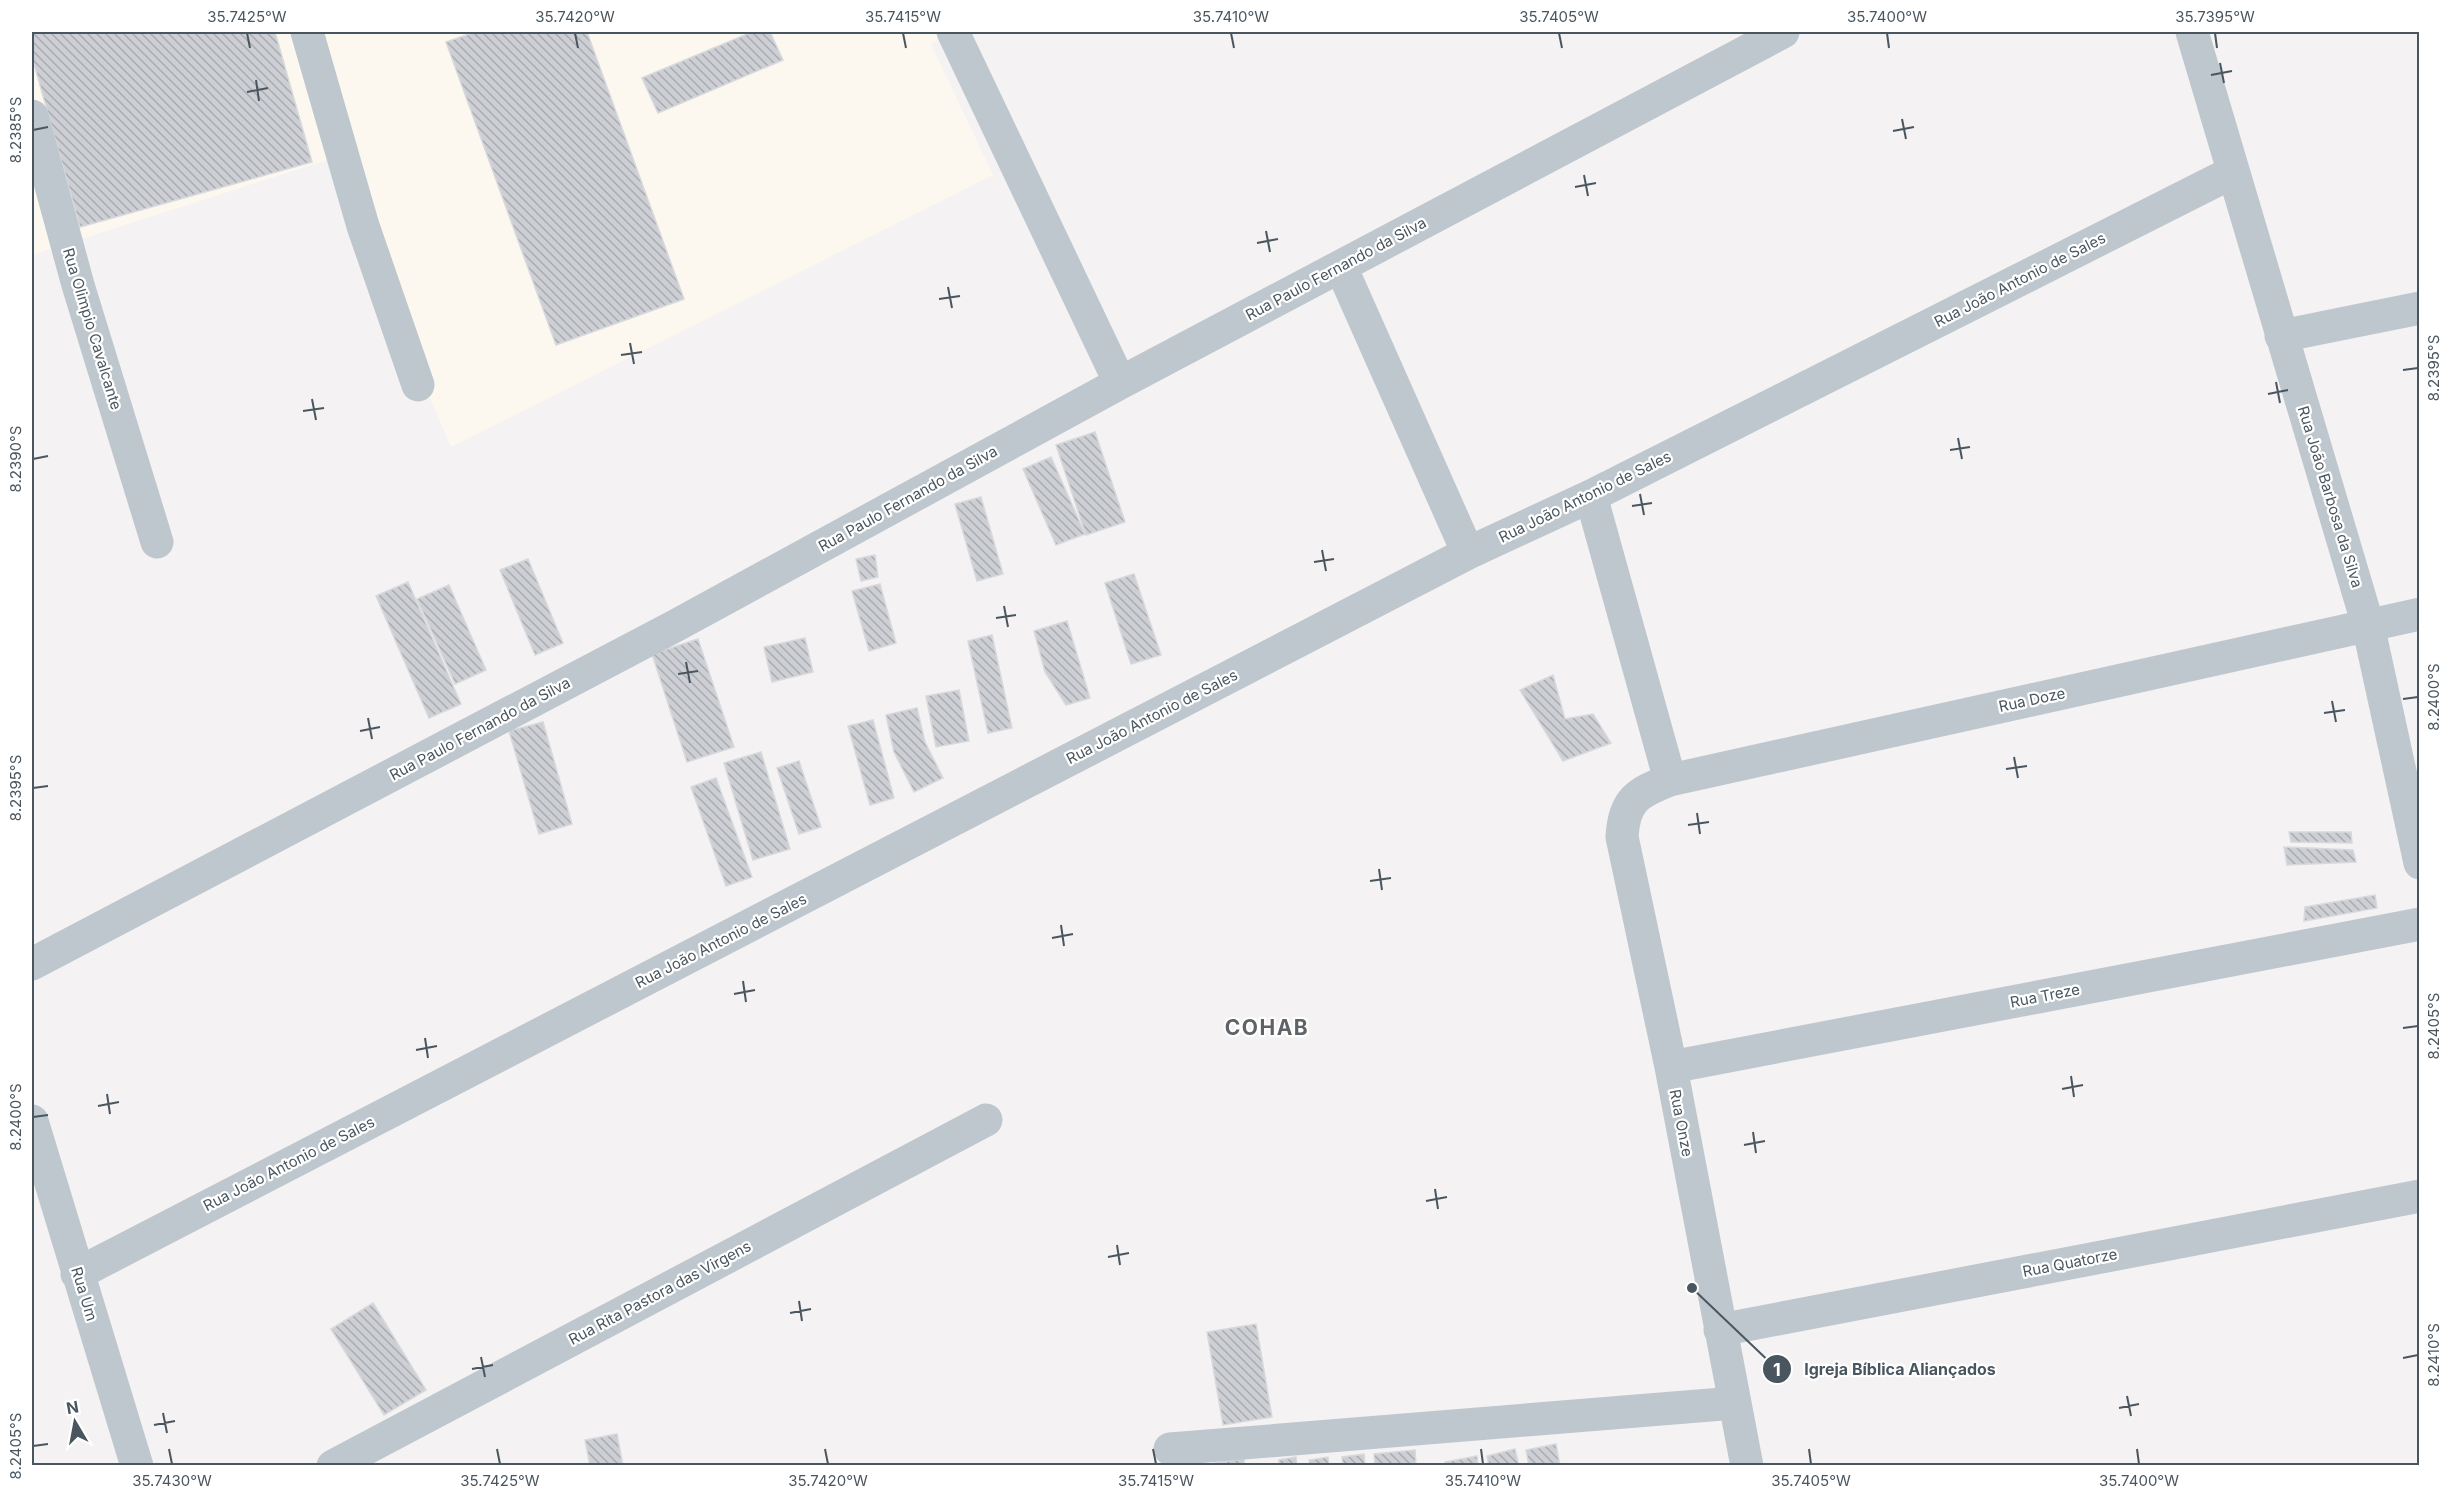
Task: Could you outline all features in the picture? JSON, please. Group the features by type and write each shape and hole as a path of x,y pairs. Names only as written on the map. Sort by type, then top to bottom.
{"street":[{"path":"307,32 363,226 418,385"},
{"path":"952,32 1120,383"},
{"name":"Rua Paulo Fernando da Silva","path":"32,964 675,626 1120,383 1783,32"},
{"name":"Rua João Barbosa da Silva","path":"2192,32 2368,625 2420,863"},
{"name":"Rua Olimpio Cavalcante","path":"32,116 78,285 158,542"},
{"name":"Rua João Antonio de Sales","path":"77,1274 1468,554 1591,496 2233,172"},
{"path":"1341,267 1468,554"},
{"path":"2281,336 2420,308"},
{"path":"1591,496 1658,785"},
{"name":"Rua Doze","path":"1658,785 2420,614"},
{"name":"Rua Onze","path":"1658,785 1631,801 1623,818 1622,837 1671,1067 1747,1466"},
{"name":"Rua Treze","path":"1671,1067 2420,924"},
{"name":"Rua Rita Pastora das Virgens","path":"333,1466 986,1120"},
{"name":"Rua Um","path":"32,1121 137,1466"},
{"name":"Rua Quatorze","path":"1720,1330 2420,1196"},
{"path":"1170,1449 1735,1403"}],"shaded area":[{"path":"32,32 956,32 931,44 993,175 451,447 327,160 32,255"}],"building":[{"path":"32,32 275,32 312,162 80,227 32,57"},
{"path":"475,32 587,32 684,299 556,345 446,42"},
{"path":"752,32 770,32 783,60 658,113 642,78"},
{"path":"1095,432 1125,522 1086,535 1056,445"},
{"path":"1051,457 1085,534 1056,545 1023,469"},
{"path":"981,497 1003,574 977,581 955,504"},
{"path":"875,555 878,577 861,581 856,559"},
{"path":"528,559 563,643 535,655 500,570"},
{"path":"1134,574 1161,655 1131,664 1105,583"},
{"path":"408,582 461,704 429,718 376,596"},
{"path":"880,584 896,643 869,651 852,591"},
{"path":"449,585 486,670 455,684 417,599"},
{"path":"1067,621 1090,698 1066,705 1045,672 1034,631"},
{"path":"992,635 1012,728 988,733 968,641"},
{"path":"805,638 813,672 772,682 764,647"},
{"path":"698,639 734,747 687,762 652,654"},
{"path":"1553,675 1565,719 1593,714 1611,743 1563,761 1520,690"},
{"path":"959,690 969,741 936,747 926,696"},
{"path":"917,708 925,742 943,778 914,792 894,752 886,715"},
{"path":"873,720 894,798 870,805 848,726"},
{"path":"543,722 572,824 539,834 509,731"},
{"path":"761,752 790,849 753,860 724,763"},
{"path":"799,761 821,827 799,834 777,768"},
{"path":"716,778 752,877 726,886 691,787"},
{"path":"2289,832 2351,832 2352,843 2291,842"},
{"path":"2284,847 2353,850 2356,862 2287,865"},
{"path":"2375,895 2377,908 2304,921 2305,907"},
{"path":"373,1303 426,1390 384,1415 331,1329"},
{"path":"1256,1324 1272,1417 1223,1425 1207,1332"},
{"path":"617,1434 623,1466 590,1466 585,1440"},
{"path":"1556,1444 1560,1466 1529,1466 1526,1450"},
{"path":"1515,1449 1519,1466 1489,1466 1487,1456"},
{"path":"1415,1450 1416,1466 1375,1466 1374,1454"},
{"path":"1364,1454 1365,1466 1343,1466 1342,1457"},
{"path":"1477,1456 1478,1466 1446,1466 1445,1462"},
{"path":"1296,1457 1297,1466 1279,1466 1279,1460"},
{"path":"1328,1457 1329,1466 1310,1466 1309,1460"},
{"path":"1244,1459 1244,1466 1215,1466 1214,1463"}],"place":[{"name":"Igreja Bíblica Aliançados","path":"1692,1288"}],"district":[{"name":"COHAB","path":"1267,1028"}]}
